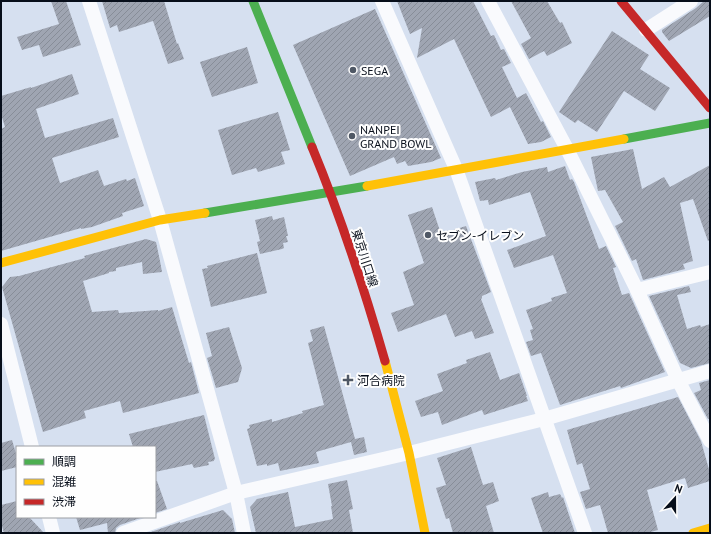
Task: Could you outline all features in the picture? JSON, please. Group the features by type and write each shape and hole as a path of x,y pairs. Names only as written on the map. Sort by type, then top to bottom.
{"street":[{"path":"89,1 160,220 236,493 244,533"},
{"name":"東京川口線","path":"253,1 331,192 365,294 387,369 409,454 425,533"},
{"path":"382,1 456,169 585,533"},
{"path":"488,1 567,149 637,290 678,380 710,441"},
{"path":"621,1 710,108"},
{"path":"646,30 691,1"},
{"path":"1,263 160,220 331,192 710,123"},
{"path":"637,290 710,272"},
{"path":"1,324 32,446"},
{"path":"123,533 236,493 409,454 544,419 710,371"},
{"path":"49,518 53,533"},
{"path":"693,533 710,528"}],"building":[{"path":"51,1 66,1 81,45 43,57 39,45 22,50 17,37 59,24"},
{"path":"102,1 164,1 177,44 178,43 184,59 168,64 153,21 119,32 117,25 110,28"},
{"path":"397,1 473,1 491,36 494,35 501,50 504,49 511,63 502,67 517,98 526,93 541,122 543,121 551,137 541,142 528,144 510,107 491,117 454,39 417,58 422,28 410,34"},
{"path":"511,1 547,1 560,23 562,22 572,43 547,56 544,51 529,59 521,44 531,38"},
{"path":"704,1 710,1 710,16 669,41 662,30 696,8"},
{"name":"SEGA","path":"375,9 441,158 431,162 408,166 405,161 397,164 394,157 350,176 293,45"},
{"path":"612,31 649,55 640,69 670,88 655,111 624,91 597,132 578,120 575,123 559,112"},
{"path":"247,47 258,83 212,97 200,62"},
{"path":"72,74 79,94 36,109 45,138 113,118 119,137 52,158 60,183 98,170 104,186 126,179 127,181 135,178 144,206 122,213 123,216 92,227 81,228 1,251 1,129 5,127 1,114 1,96 31,88"},
{"path":"278,112 290,150 281,152 285,164 258,172 256,168 232,175 218,130"},
{"path":"633,149 642,189 664,177 670,187 710,165 710,240 708,241 693,199 680,203 693,261 683,264 685,269 643,280 636,259 632,261 615,226 623,222 605,190 598,191 591,157"},
{"path":"565,166 570,180 572,179 574,182 599,249 606,246 616,267 613,268 622,295 629,293 665,372 621,388 620,386 560,405 541,353 531,356 526,342 533,340 530,330 533,329 526,310 552,301 551,298 567,293 553,255 514,268 507,250 546,236 530,192 489,205 488,200 480,201 475,182 495,178 496,180 522,172 547,167 548,172"},
{"path":"432,207 441,234 466,226 491,292 482,296 481,299 494,333 475,339 472,331 455,337 446,314 398,332 391,313 414,305 403,272 424,263 408,215"},
{"path":"272,216 273,220 284,217 288,242 283,243 284,248 282,249 260,254 257,242 260,241 255,220"},
{"path":"146,239 156,242 162,272 143,274 142,262 116,268 116,271 83,281 92,312 118,310 119,313 158,311 172,307 189,363 191,362 199,393 123,413 120,401 84,411 86,418 43,432 2,287 10,277 19,276 85,258 84,256"},
{"path":"257,253 267,293 211,307 202,269 208,268 207,266"},
{"path":"689,286 691,292 677,295 687,329 710,324 710,363 691,368 680,363 649,296"},
{"path":"324,326 355,439 364,437 367,452 354,455 351,442 316,452 319,463 280,471 278,463 267,466 267,464 257,466 247,429 250,428 249,425 272,419 272,422 324,405 308,343 313,341 310,330"},
{"path":"229,327 242,368 238,382 216,388 207,358 212,356 206,333"},
{"path":"490,352 500,380 519,373 528,401 484,415 482,410 442,425 438,412 421,417 415,401 443,391 437,374 467,363 466,360"},
{"path":"710,380 710,419 708,419 694,393 701,390 699,383"},
{"path":"678,397 701,441 710,473 710,481 688,488 685,478 647,490 658,530 647,533 608,533 600,505 586,509 580,492 590,489 582,463 577,465 567,430"},
{"path":"204,415 215,459 214,461 208,462 209,465 194,468 192,464 156,472 156,446 133,446 129,434"},
{"path":"12,440 16,454 16,467 1,471 1,443"},
{"path":"471,447 483,485 493,482 499,501 486,506 494,533 453,533 449,518 446,519 436,488 446,485 437,458"},
{"path":"347,480 353,509 349,510 353,533 256,533 250,507 257,499 288,492 295,527 333,519 328,484"},
{"path":"156,481 157,481 167,509 156,513"},
{"path":"548,492 549,497 560,494 562,498 563,497 575,533 543,533 531,498"},
{"path":"16,501 16,518 30,518 44,533 4,533 1,523 1,505"},
{"path":"223,510 232,519 235,533 148,533 180,522"},
{"path":"76,518 140,518 120,525 116,528 115,533 108,533 107,523 80,530"}],"traffic: fast":[{"path":"253,1 312,147"},
{"path":"624,139 710,123"},
{"path":"205,213 367,186"}],"traffic: slow":[{"path":"367,186 624,139"},
{"path":"1,263 160,220 205,213"},
{"path":"385,361 409,453 425,533"},
{"path":"693,533 710,528"}],"traffic: jam":[{"path":"621,1 710,108"},
{"path":"312,147 352,253 385,361"}],"place":[{"name":"SEGA","path":"353,70"},
{"name":"NANPEI GRAND BOWL","path":"352,136"},
{"name":"セブン-イレブン","path":"428,235"},
{"name":"河合病院","path":"348,380"}]}
